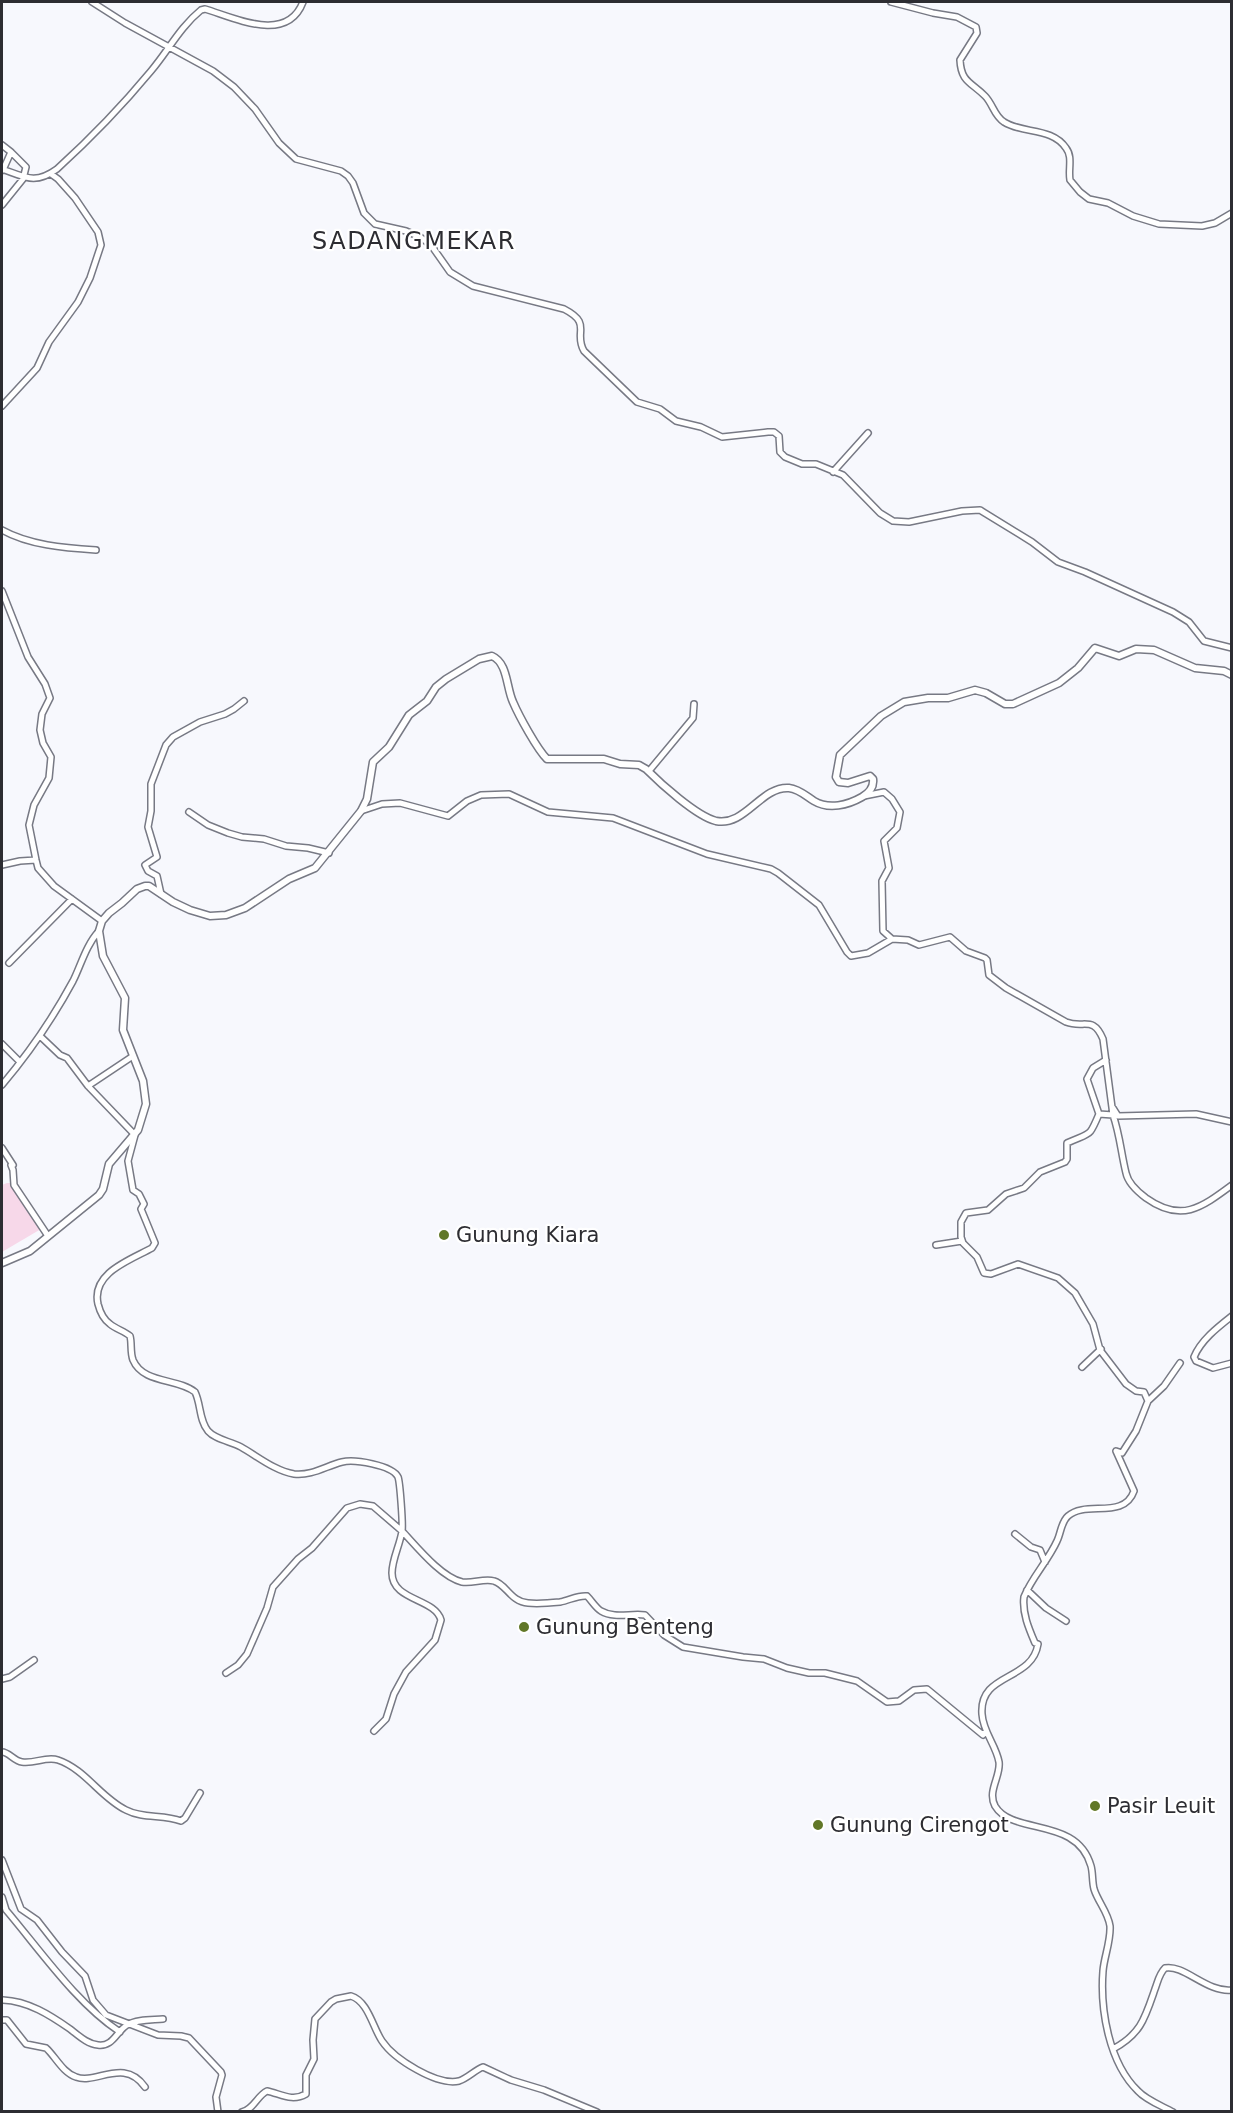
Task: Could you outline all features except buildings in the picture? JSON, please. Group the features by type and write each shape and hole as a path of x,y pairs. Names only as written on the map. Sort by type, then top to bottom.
{"street":[{"path":"92,2 213,72 234,87 259,115 279,143 296,159 340,171 348,176 353,183 364,213 375,224 420,237 431,245 450,272 473,286 564,309 575,315 581,325 581,343 585,351 638,402 660,409 676,421 700,426 719,437 774,432 779,436 780,452 785,457 801,464 816,464 843,475 880,513 892,521 909,522 962,511 982,511 1032,542 1060,563 1173,612 1189,622 1204,641 1232,648"},
{"path":"11,152 2,169 23,177 39,179 51,174 135,90 182,29 203,9 274,26 288,20 303,2"},
{"path":"891,2 957,17 976,27 977,33 960,60 965,80 986,97 1001,120 1052,136 1062,142 1069,154 1070,180 1087,197 1112,204 1141,219 1170,226 1207,225 1232,213"},
{"path":"2,145 26,165 23,177 2,205"},
{"path":"2,406 37,368 49,342 78,302 90,278 101,245 98,232 75,198 51,174"},
{"path":"833,472 868,433"},
{"path":"2,530 11,535 53,546 96,550"},
{"path":"2,591 24,649 45,684 50,698 42,714 40,730 43,743 51,757 49,778 34,805 29,825 36,860 44,876 62,893 102,921"},
{"path":"864,796 871,789 873,779 870,776 848,783 839,782 836,777 840,755 881,716 904,702 928,698 948,698 975,690 986,693 1005,704 1013,704 1059,683 1078,668 1095,648 1119,656 1136,649 1154,650 1195,668 1224,671 1232,675"},
{"path":"2,1085 40,1036 73,980 102,921 137,889 149,886 182,907 205,915 226,915 245,908 289,879 315,868 361,811 367,800 373,762 389,747 409,716 427,701 436,687 487,656 495,657 499,661 513,702 547,759 604,759 620,764 639,765 700,814 719,821 734,819 769,794 782,789 794,789 816,802 832,805 842,805 864,796 884,792 892,799 900,812 897,828 884,841 889,868 882,881 883,931 892,939"},
{"path":"161,894 157,876 148,871 145,865 157,857 147,827 151,811 152,781 166,746 173,738 200,722 225,714 244,701"},
{"path":"649,771 693,718 694,704"},
{"path":"361,811 382,804 400,803 448,816 467,801 481,795 508,794 550,812 609,817 707,854 771,869 819,905 851,956 868,953 892,939 908,940 919,945 950,938 966,951 985,958 989,975 1022,998 1072,1024 1084,1023 1094,1025 1099,1029 1103,1039 1110,1098 1120,1136 1126,1175 1143,1195 1158,1206 1175,1212 1197,1209 1232,1185"},
{"path":"189,812 208,825 228,833 328,853"},
{"path":"2,865 36,860"},
{"path":"9,963 72,899"},
{"path":"99,931 103,956 125,998 123,1030 143,1082 146,1104 128,1161 133,1190 139,1194 144,1204 141,1209 155,1243 152,1248 121,1264 100,1282 96,1296 101,1314 109,1324 130,1336 133,1359 141,1370 150,1376 185,1385 195,1392 202,1422 214,1436 292,1473 312,1473 349,1461 376,1465 393,1471 399,1480 403,1517 402,1532 393,1566 393,1579 403,1592 437,1611 441,1622 432,1643 406,1672 394,1694 386,1719 374,1731"},
{"path":"40,1036 60,1056 67,1058 88,1086 135,1135"},
{"path":"2,1044 20,1061"},
{"path":"88,1086 133,1056"},
{"path":"1106,1060 1093,1068 1087,1079 1099,1114 1096,1125 1089,1134 1067,1143 1065,1162 1040,1172 1025,1187 1003,1196 988,1210 965,1214 960,1228 962,1241 977,1257 982,1271 987,1274 1018,1264 1062,1281 1082,1303 1093,1324 1100,1350 1126,1384 1136,1391 1143,1390 1148,1401"},
{"path":"1110,1098 1113,1110 1118,1116 1196,1114 1232,1122"},
{"path":"1099,1114 1113,1115"},
{"path":"2,1263 25,1254 100,1193 109,1164 135,1135"},
{"path":"2,1148 13,1165 11,1168 14,1186 48,1236"},
{"path":"936,1245 962,1241"},
{"path":"1232,1316 1205,1341 1194,1357 1199,1363 1213,1368 1232,1363"},
{"path":"1082,1367 1101,1349"},
{"path":"1173,2112 1140,2094 1125,2075 1113,2049 1105,2014 1103,1981 1110,1927 1094,1888 1091,1864 1081,1848 1070,1838 1010,1817 996,1807 992,1795 999,1762 986,1731 982,1712 989,1692 1002,1678 1027,1667 1034,1658 1038,1644 1035,1643 1023,1607 1027,1590 1056,1542 1064,1521 1069,1515 1079,1510 1112,1508 1126,1502 1132,1496 1133,1486 1116,1451 1122,1453 1132,1440 1148,1401 1169,1380 1180,1363"},
{"path":"226,1673 238,1665 247,1654 267,1608 273,1587 298,1559 315,1545 347,1508 360,1504 373,1506 431,1561 457,1581 474,1583 496,1581 515,1599 526,1603 561,1602 587,1596 603,1612 619,1616 645,1615 664,1635 683,1647 743,1658 764,1659 787,1668 809,1673 825,1673 857,1681 887,1702 899,1701 914,1690 927,1689 983,1734 986,1731"},
{"path":"1015,1534 1031,1547 1041,1551 1045,1562"},
{"path":"1027,1590 1046,1608 1066,1621"},
{"path":"2,1679 10,1677 34,1660"},
{"path":"2,1752 19,1762 37,1762 46,1758 69,1765 119,1807 138,1815 181,1821 200,1793"},
{"path":"2,1860 21,1909 37,1920 62,1952 85,1976 93,2000 106,2015 158,2035 181,2036 195,2043 222,2075 216,2097 218,2112"},
{"path":"2,1897 6,1910 68,1983 98,2017 120,2032"},
{"path":"1113,2049 1130,2039 1139,2029 1159,1976 1165,1968 1174,1968 1216,1990 1232,1990"},
{"path":"242,2112 249,2109 267,2091 290,2098 306,2094 306,2075 314,2058 315,2019 331,2002 351,1996 361,2002 385,2045 417,2071 435,2078 453,2081 465,2078 483,2067 511,2080 597,2112"},
{"path":"3,2000 18,2000 56,2019 87,2042 99,2045 110,2043 124,2027 130,2024 164,2019"},
{"path":"2,2020 7,2020 26,2044 46,2048 75,2077 88,2079 101,2074 123,2073 134,2077 145,2087"}],"shaded area":[{"path":"10,1183 41,1229 2,1252 2,1185"}],"place":[{"name":"Gunung Kiara","path":"444,1235"},
{"name":"Gunung Benteng","path":"524,1627"},
{"name":"Pasir Leuit","path":"1095,1806"},
{"name":"Gunung Cirengot","path":"818,1825"}],"district":[{"name":"SADANGMEKAR","path":"414,241"}]}
